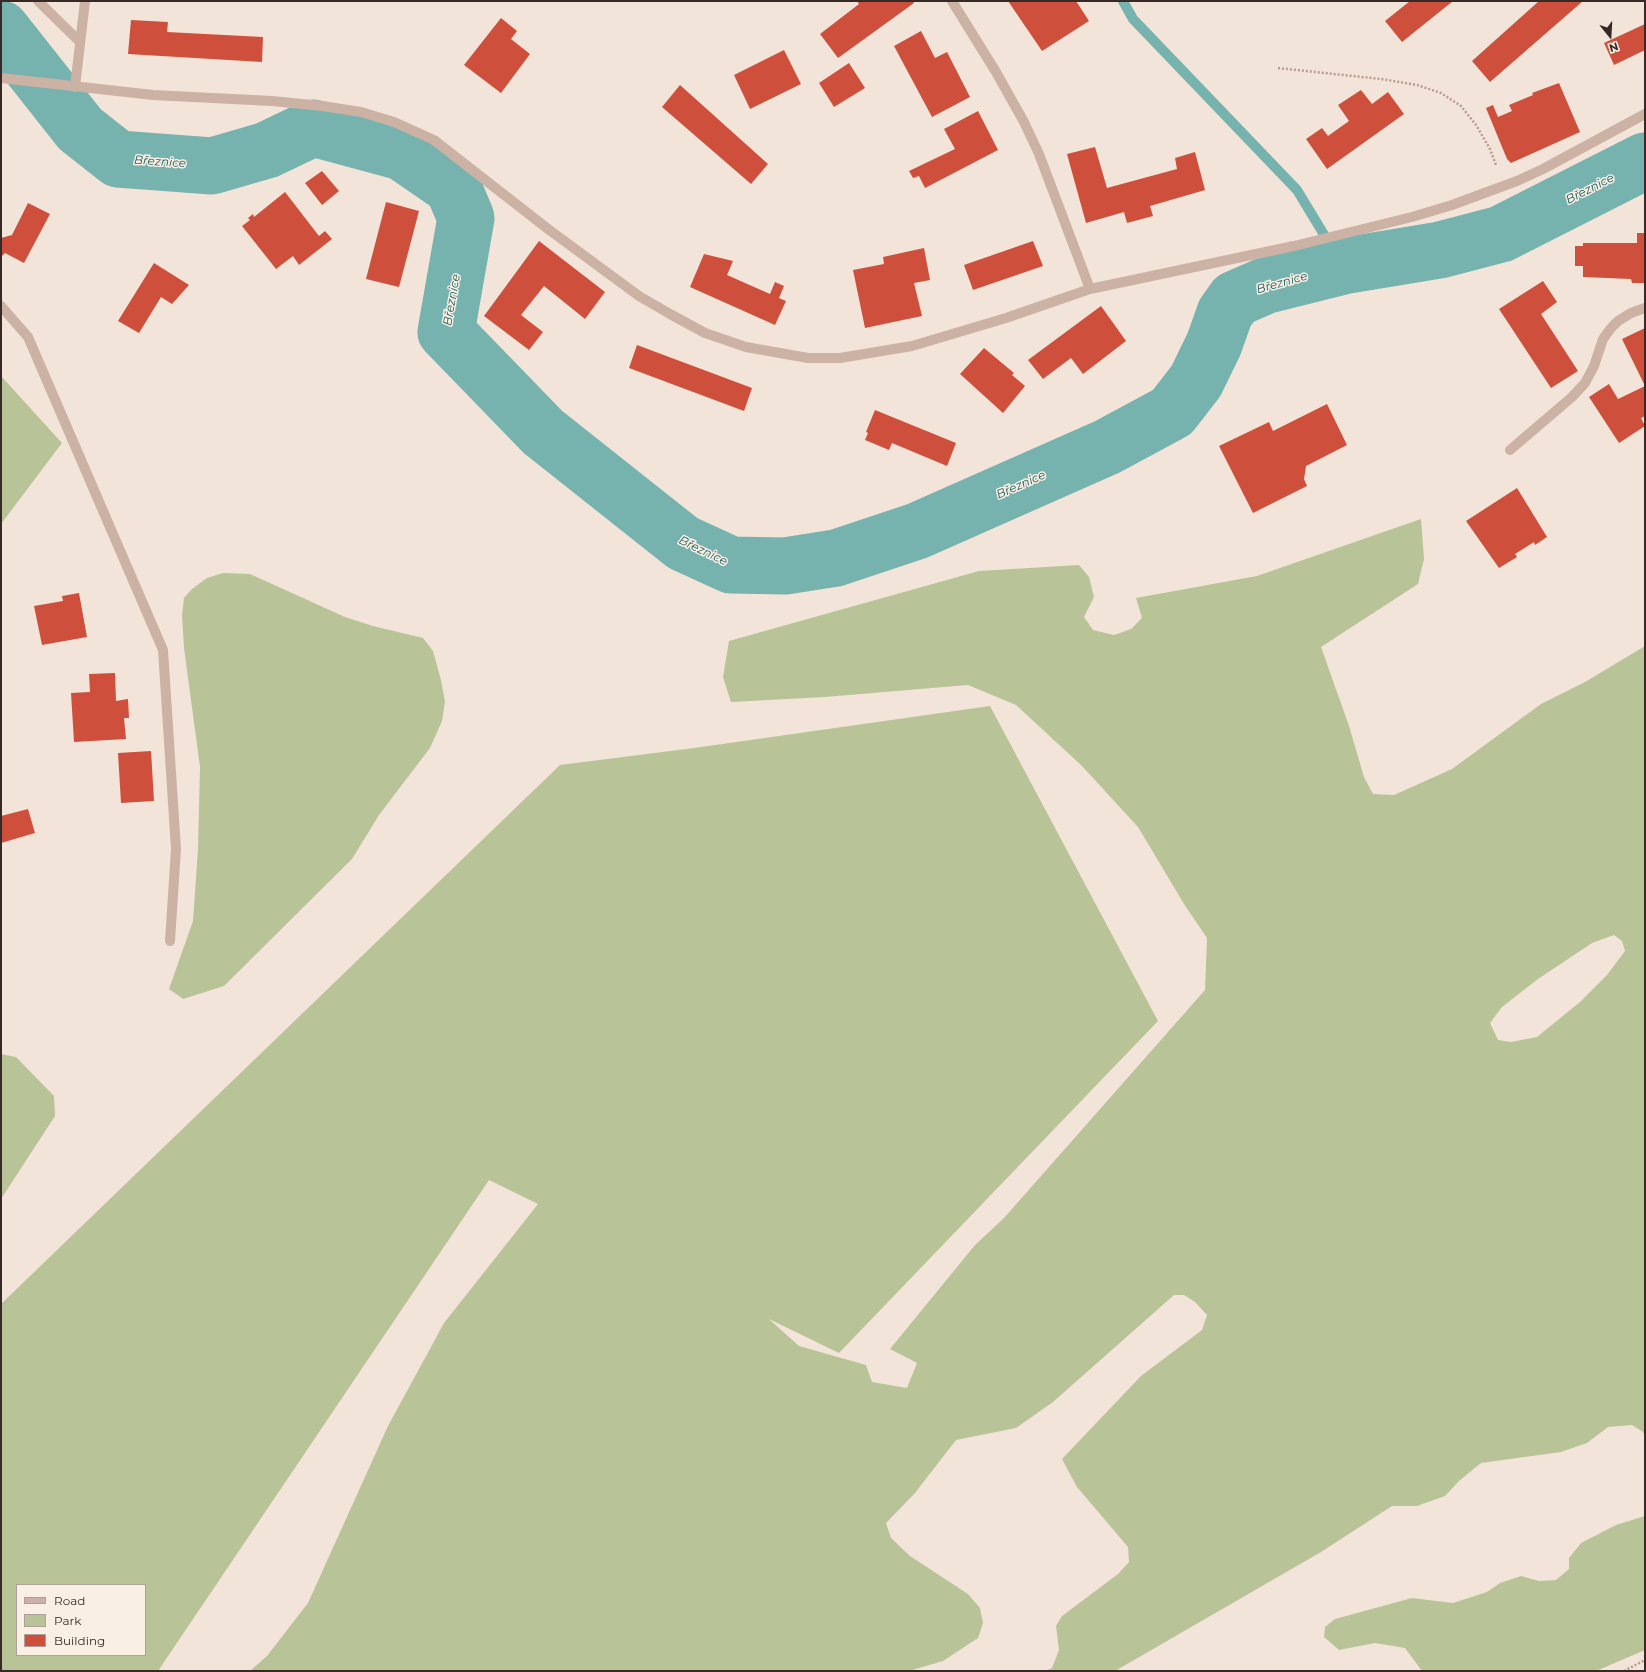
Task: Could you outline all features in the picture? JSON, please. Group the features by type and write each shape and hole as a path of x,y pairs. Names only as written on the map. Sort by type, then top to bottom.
{"street":[{"path":"38,1 80,42"},
{"path":"75,87 85,1"},
{"path":"952,1 996,72 1024,122 1039,154 1090,289"},
{"path":"1,78 153,95 322,106 361,112 394,122 434,140 548,229 639,296 705,333 746,347 808,358 840,358 912,346 1006,318 1090,289 1294,246 1363,230 1445,207 1505,186 1543,169 1645,114"},
{"path":"1,306 28,337 163,650 176,849 170,941"},
{"path":"1510,450 1572,397 1584,383 1594,366 1603,339 1611,328 1625,317 1645,308"}],"path":[{"path":"1278,68 1381,79 1417,85 1441,93 1461,106 1476,125 1490,149 1505,186"},
{"path":"1624,1671 1645,1660"}],"green space":[{"path":"1,376 62,443 1,524"},
{"path":"1421,519 1424,559 1418,584 1321,647 1349,726 1364,777 1373,794 1394,795 1452,769 1541,704 1585,682 1645,646 1645,1436 1643,1432 1632,1425 1608,1427 1587,1443 1561,1452 1481,1463 1459,1481 1445,1496 1417,1506 1392,1506 1321,1552 1115,1671 1045,1671 1052,1668 1059,1650 1056,1626 1062,1616 1118,1574 1129,1562 1128,1547 1077,1487 1062,1459 1141,1376 1202,1330 1207,1315 1195,1302 1184,1295 1174,1295 1053,1402 1016,1428 956,1440 915,1493 886,1523 891,1538 910,1556 968,1594 980,1608 983,1623 978,1638 943,1661 909,1671 250,1671 267,1656 308,1603 388,1426 444,1323 538,1204 489,1180 158,1671 1,1671 1,1304 560,765 694,748 990,706 1158,1021 839,1353 769,1319 799,1346 866,1365 872,1382 907,1388 917,1363 890,1349 975,1245 1004,1218 1205,990 1207,938 1184,904 1138,827 1082,766 1016,705 968,685 825,697 731,702 723,677 729,641 979,571 1079,565 1089,577 1094,597 1084,617 1093,630 1114,635 1131,629 1142,618 1136,598 1257,576","holes":["1614,935 1622,941 1625,951 1607,975 1580,1002 1537,1037 1511,1042 1498,1040 1490,1023 1502,1007 1538,979 1592,943"]},
{"path":"223,573 250,574 345,617 373,626 423,638 433,651 445,702 442,721 430,748 379,815 352,859 224,986 183,999 169,989 193,921 198,849 200,767 184,648 182,615 184,598 192,589 207,578"},
{"path":"1,1054 16,1057 54,1096 55,1116 1,1199"},
{"path":"1645,1516 1645,1650 1596,1671 1422,1671 1405,1648 1375,1643 1339,1650 1324,1637 1325,1627 1335,1619 1412,1598 1453,1603 1487,1592 1500,1583 1521,1576 1539,1581 1556,1580 1569,1569 1569,1558 1581,1543 1616,1525"}],"building":[{"path":"857,1 913,1 914,3 838,58 820,34 859,4"},
{"path":"1008,1 1076,1 1089,21 1042,51"},
{"path":"1410,1 1453,1 1402,42 1385,21"},
{"path":"1539,1 1583,1 1490,82 1472,61"},
{"path":"501,18 517,31 511,39 530,54 501,93 464,65"},
{"path":"131,20 168,22 167,32 263,37 262,62 128,54"},
{"path":"1645,24 1645,50 1614,65 1604,43"},
{"path":"921,31 935,58 947,52 970,97 932,117 894,46"},
{"path":"784,50 801,84 750,109 734,75"},
{"path":"849,63 865,88 834,107 819,83"},
{"path":"1559,83 1580,132 1511,163 1507,159 1486,108 1493,105 1498,117 1512,111 1509,105 1533,95 1532,93"},
{"path":"680,85 768,164 751,184 662,107"},
{"path":"1361,90 1372,104 1388,92 1404,114 1327,169 1306,139 1322,128 1328,136 1349,121 1338,105"},
{"path":"978,111 998,150 925,188 919,176 913,178 909,171 955,149 944,129"},
{"path":"1095,147 1107,188 1177,169 1175,158 1195,152 1205,190 1150,206 1153,216 1127,223 1124,212 1086,223 1067,154"},
{"path":"322,171 339,191 322,205 305,183"},
{"path":"285,192 319,236 325,231 332,239 299,265 293,256 276,269 242,226 250,220 248,218 253,214 254,217"},
{"path":"386,202 419,211 399,287 366,279"},
{"path":"28,203 50,214 24,263 5,253 1,257 1,238 12,235"},
{"path":"1637,233 1645,233 1645,283 1632,283 1631,279 1583,277 1583,266 1575,266 1575,246 1583,246 1583,243 1637,243"},
{"path":"539,241 605,292 585,319 544,286 521,315 543,332 529,350 484,316"},
{"path":"1033,241 1043,266 973,290 964,265"},
{"path":"924,248 930,280 914,283 922,316 865,328 853,270 884,264 883,257"},
{"path":"704,254 733,261 727,275 770,294 775,282 784,286 779,298 786,301 775,325 690,287"},
{"path":"154,263 189,285 172,304 161,297 139,333 118,321"},
{"path":"1543,281 1557,302 1541,314 1578,371 1551,388 1499,309"},
{"path":"1101,306 1126,341 1083,374 1071,358 1043,379 1028,360"},
{"path":"1645,328 1645,386 1622,339"},
{"path":"637,345 752,388 744,411 629,368"},
{"path":"984,348 1014,373 1012,375 1025,386 1003,413 960,374"},
{"path":"1609,384 1618,399 1645,386 1645,416 1641,418 1645,426 1619,443 1589,397"},
{"path":"1327,404 1347,445 1306,466 1304,479 1307,486 1253,513 1219,446 1269,422 1273,431"},
{"path":"875,410 956,443 947,466 892,443 889,450 865,440 868,433 866,432"},
{"path":"1517,488 1547,537 1535,545 1534,542 1515,554 1517,557 1499,568 1466,521"},
{"path":"79,593 87,637 42,645 34,606 63,601 62,596"},
{"path":"115,673 116,701 128,699 129,718 124,718 126,739 74,742 71,693 90,692 89,674"},
{"path":"151,751 154,801 121,803 118,753"},
{"path":"28,809 35,833 1,843 1,816"}],"waterway":[{"path":"1123,1 1133,19 1297,190 1343,266"},
{"name":"Březnice","path":"1,29 80,129 118,159 212,166 267,150 313,128 402,152 453,187 466,218 446,332 543,432 683,543 731,565 785,566 836,558 917,531 1107,447 1172,412 1196,381 1214,344 1225,313 1235,299 1267,285 1343,266 1440,250 1501,234 1645,161"}]}
